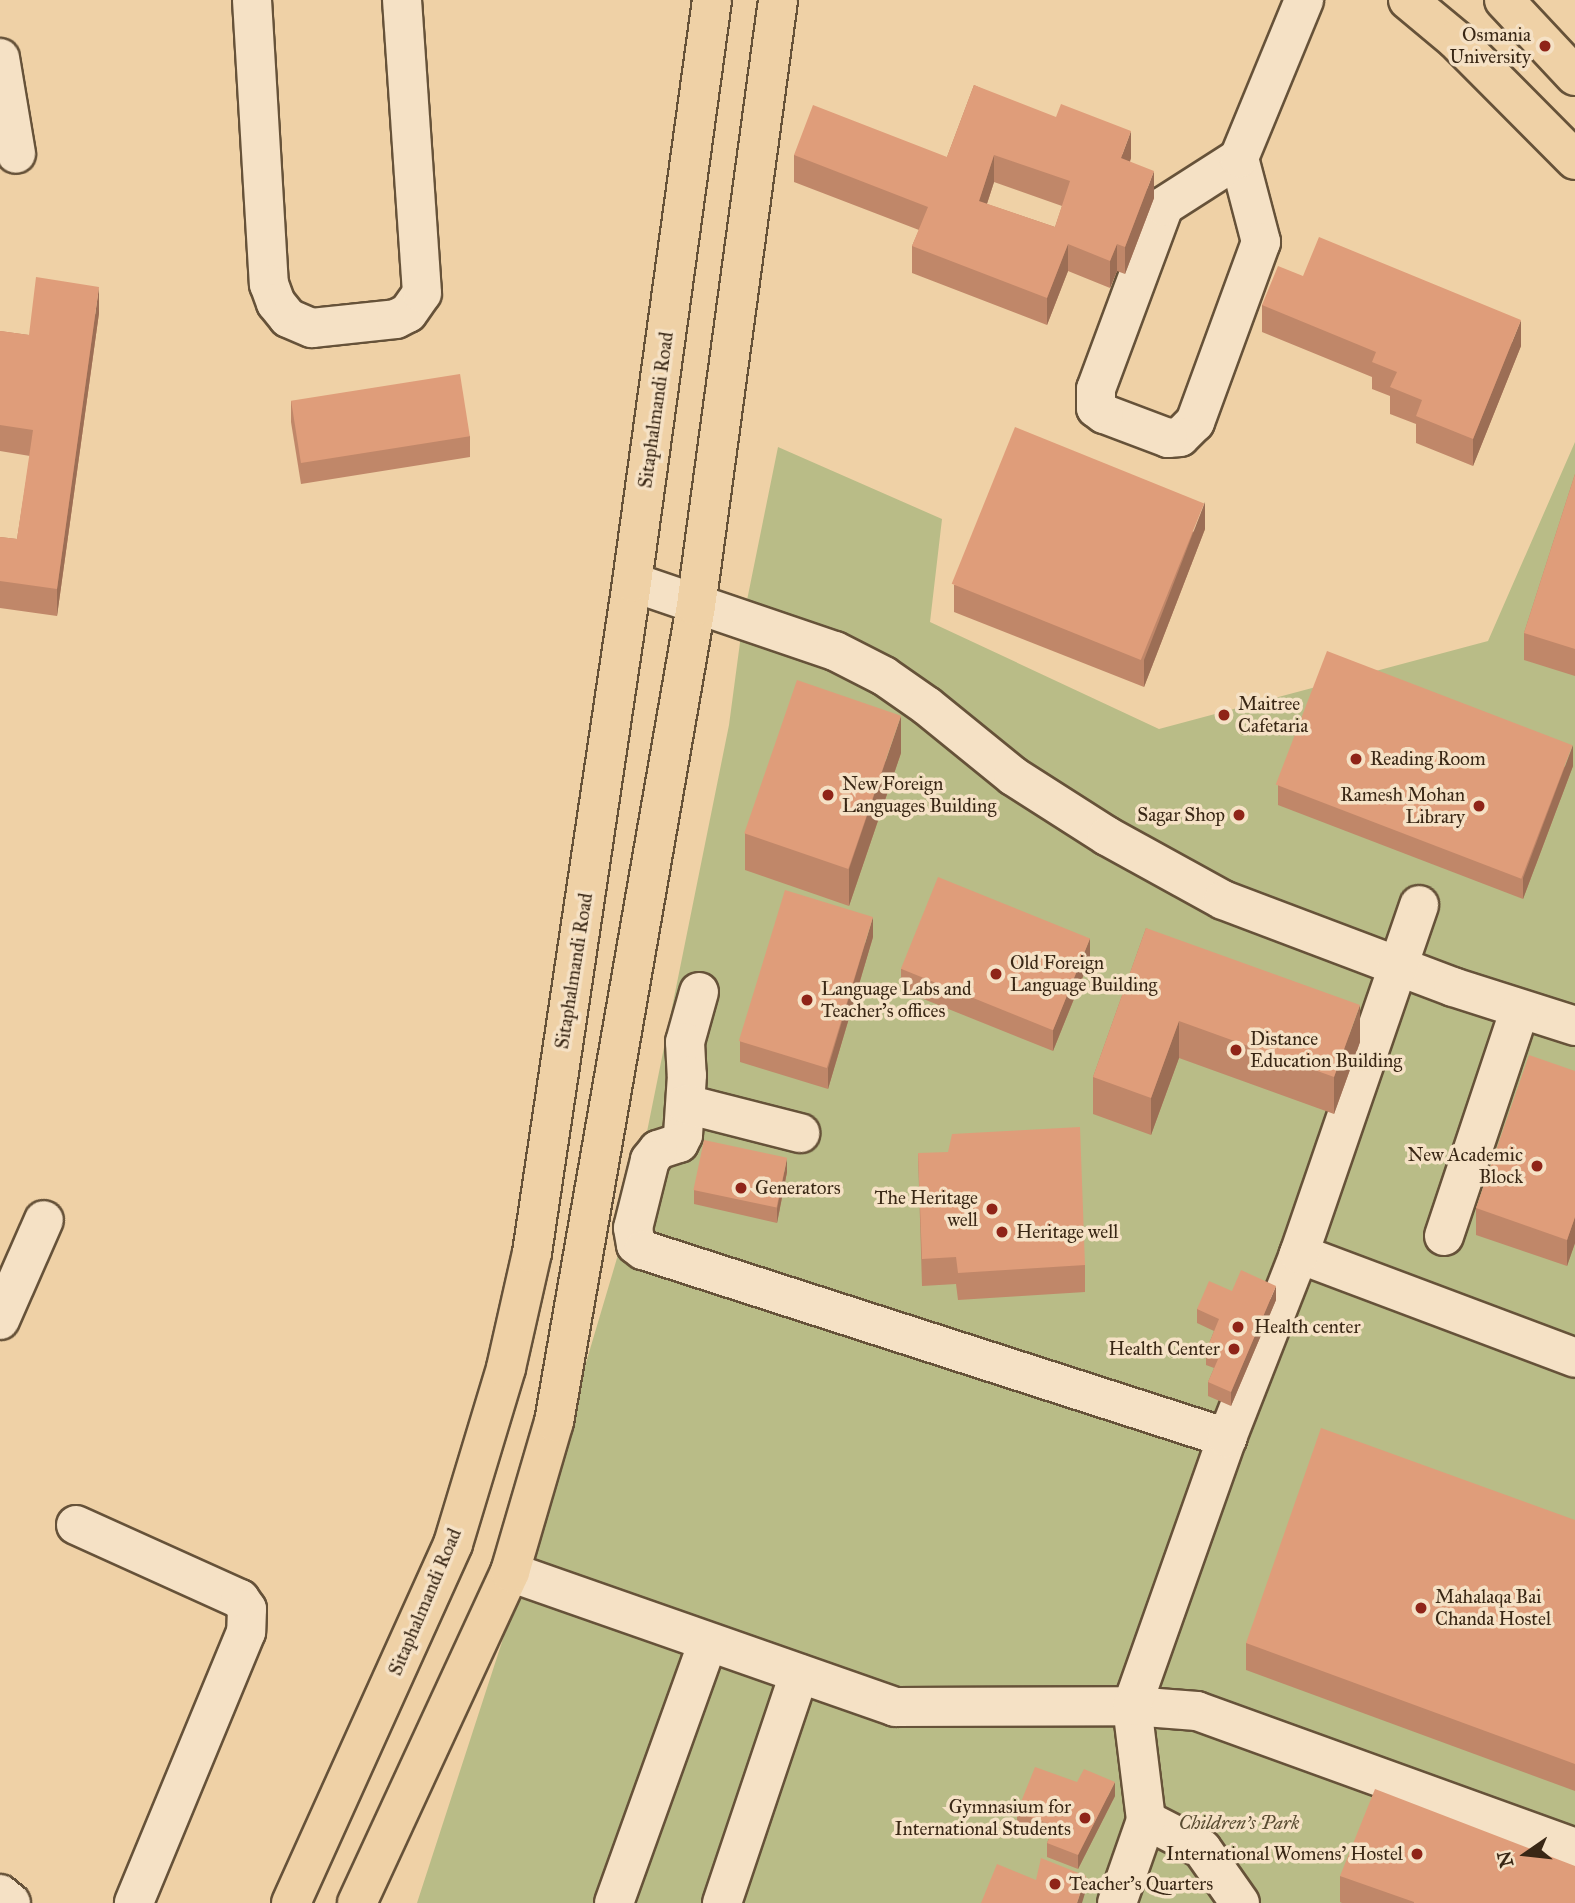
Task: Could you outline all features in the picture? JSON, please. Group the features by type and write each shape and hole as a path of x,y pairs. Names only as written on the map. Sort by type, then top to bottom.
{"main road":[{"name":"Sitaphalmandi Road","path":"291,1903 453,1544 506,1368 532,1253 632,582 712,0"},
{"path":"357,1903 510,1572 554,1422 696,606 778,0"},
{"path":"1408,0 1456,40 1575,160"},
{"path":"1504,0 1575,76"}],"lane":[{"path":"252,0 269,284 276,303 288,318 312,328 396,319 408,313 422,293 402,0"},
{"path":"1239,158 1261,242 1195,422 1180,438 1168,438 1104,414 1096,408 1096,389 1164,206 1239,158 1304,0"},
{"path":"0,58 16,154"},
{"path":"632,582 696,606 835,651 884,676 927,706 1013,776 1107,836 1223,900 1399,967 1575,1026"},
{"path":"1117,1903 1146,1820 1132,1706 1227,1438 1299,1254 1419,905"},
{"path":"699,992 685,1042 686,1104 683,1135 679,1143 658,1150 650,1160 633,1228 636,1245 643,1250 1227,1438"},
{"path":"1444,1236 1520,1009"},
{"path":"686,1104 800,1133"},
{"path":"0,1320 44,1220"},
{"path":"1299,1254 1575,1358"},
{"path":"76,1525 240,1598 247,1609 246,1632 134,1903"},
{"path":"510,1572 895,1707 1132,1706 1197,1711 1575,1848"},
{"path":"614,1903 708,1642"},
{"path":"722,1903 799,1674"},
{"path":"1146,1820 1202,1849 1240,1903"},
{"path":"0,1894 11,1903"}],"green space":[{"name":"Children's Park","path":"1575,442 1575,1903 417,1903 515,1602 631,1211 729,725 743,620 778,447 942,519 930,622 1159,729 1488,641"}],"building":[{"path":"974,85 1056,117 1061,104 1131,131 1121,158 1154,171 1125,247 1117,244 1110,261 1068,244 1047,298 912,246 928,207 794,155 813,105 947,157","holes":["994,155 1070,181 1055,227 979,201"]},
{"path":"1319,237 1521,320 1473,439 1416,416 1422,400 1390,387 1397,372 1372,362 1376,352 1262,305 1278,266 1303,276"},
{"path":"36,277 99,287 57,589 0,581 0,537 17,539 33,430 0,425 0,331 29,335"},
{"path":"460,374 470,436 301,463 291,401"},
{"path":"1015,427 1204,503 1141,660 952,584"},
{"path":"1575,474 1575,649 1524,633"},
{"path":"1327,651 1573,745 1521,879 1276,785"},
{"name":"New Foreign Languages Building","path":"797,680 901,716 848,869 744,833"},
{"name":"Old Foreign Language Building","path":"938,877 1090,938 1053,1030 901,969"},
{"name":"Language Labs and Teacher's offices","path":"785,890 873,917 827,1068 739,1041"},
{"path":"1146,928 1360,1005 1334,1077 1179,1021 1151,1098 1093,1077"},
{"name":"New Academic Block","path":"1529,1055 1575,1071 1575,1217 1567,1240 1476,1208"},
{"name":"Heritage well","path":"1080,1127 1085,1265 958,1273 956,1257 922,1259 918,1153 948,1152 952,1134"},
{"name":"Generators","path":"704,1140 787,1158 777,1208 693,1190"},
{"name":"Health Center","path":"1241,1270 1276,1286 1231,1392 1208,1382 1219,1357 1206,1351 1219,1319 1197,1309 1209,1281 1232,1291"},
{"name":"Mahalaqa Bai Chanda Hostel","path":"1321,1428 1575,1520 1575,1764 1246,1643"},
{"path":"1035,1767 1077,1782 1084,1769 1115,1782 1078,1855 1047,1843 1055,1826 1017,1812"},
{"name":"International Womens' Hostel","path":"1375,1789 1575,1866 1575,1903 1414,1903 1340,1876"},
{"path":"1041,1858 1086,1876 1077,1903 981,1903 997,1864 1036,1880"}],"place":[{"name":"Osmania University","path":"1545,46"},
{"name":"Maitree Cafetaria","path":"1224,715"},
{"name":"Reading Room","path":"1356,759"},
{"name":"New Foreign Languages Building","path":"828,795"},
{"name":"Ramesh Mohan Library","path":"1479,806"},
{"name":"Sagar Shop","path":"1239,815"},
{"name":"Old Foreign Language Building","path":"996,974"},
{"name":"Language Labs and Teacher's offices","path":"807,1000"},
{"name":"Distance Education Building","path":"1236,1050"},
{"name":"New Academic Block","path":"1537,1166"},
{"name":"Generators","path":"741,1188"},
{"name":"The Heritage well","path":"992,1209"},
{"name":"Heritage well","path":"1002,1232"},
{"name":"Health center","path":"1238,1327"},
{"name":"Health Center","path":"1234,1349"},
{"name":"Mahalaqa Bai Chanda Hostel","path":"1421,1608"},
{"name":"Gymnasium for International Students","path":"1085,1818"},
{"name":"International Womens' Hostel","path":"1417,1854"},
{"name":"Teacher's Quarters","path":"1055,1884"}]}
